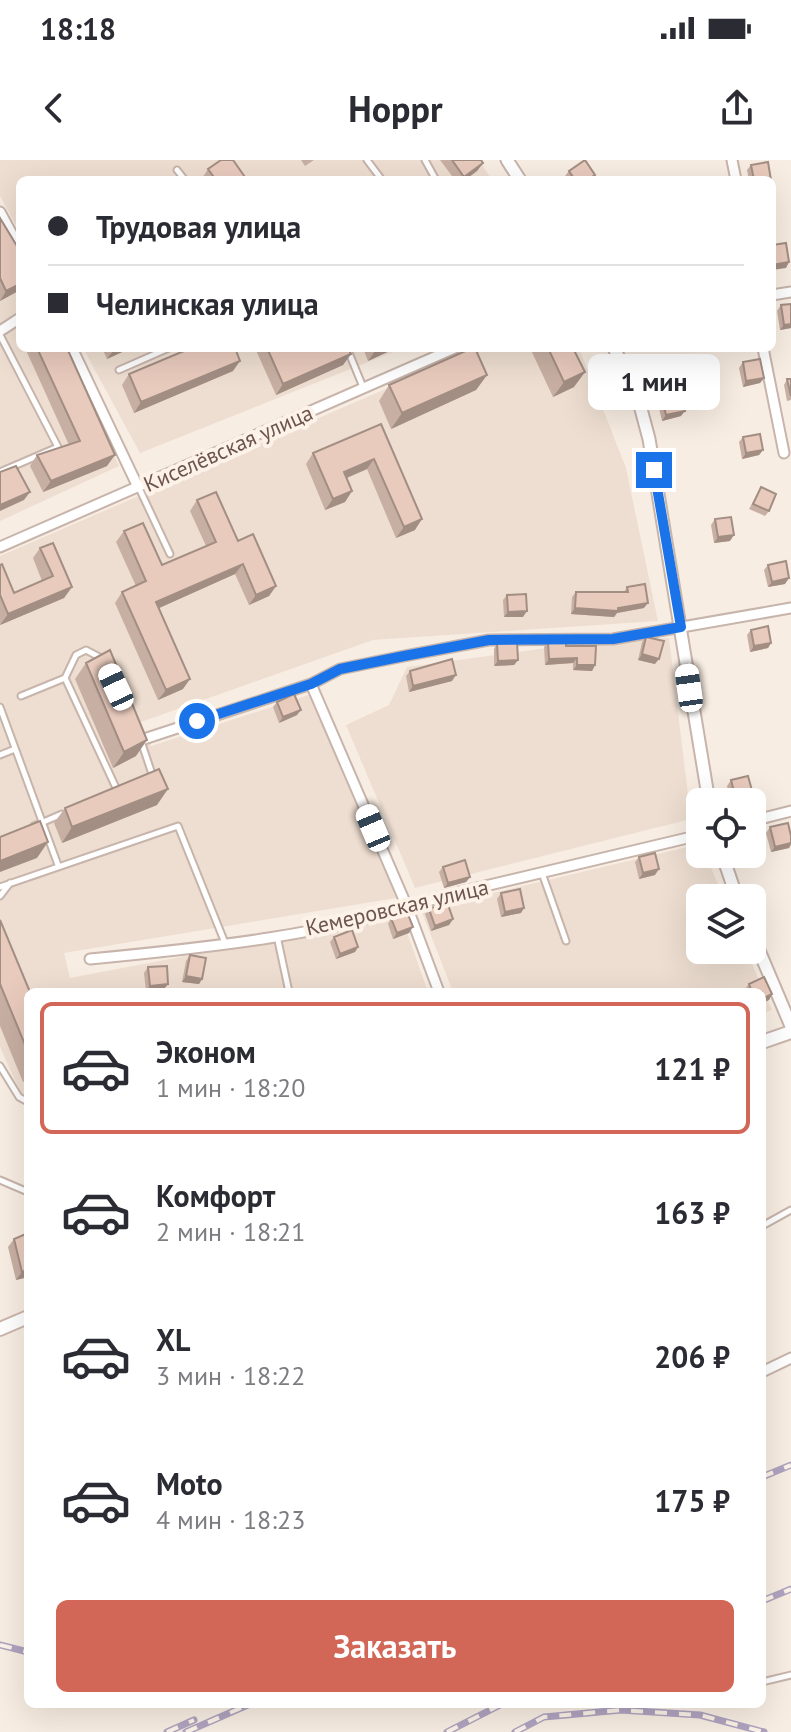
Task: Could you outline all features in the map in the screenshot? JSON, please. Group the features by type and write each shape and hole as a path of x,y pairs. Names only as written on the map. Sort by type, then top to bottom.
{"main road":[{"path":"766,1041 791,1032"},
{"path":"0,1329 24,1319"}],"street":[{"path":"0,212 16,242"},
{"path":"74,352 138,487"},
{"name":"Киселёвская улица","path":"0,547 446,352"},
{"path":"616,352 637,394 649,439 707,788"},
{"path":"764,352 784,453"},
{"path":"141,740 311,684 340,669 489,640 613,639 791,608"},
{"path":"311,684 408,909 438,988"},
{"path":"766,817 791,811"},
{"name":"Кемеровская улица","path":"90,959 225,945 408,909 443,896 686,838"},
{"path":"765,964 791,1026"},
{"path":"766,1370 791,1358"}],"lane":[{"path":"177,170 182,176"},
{"path":"0,333 58,447 0,472"},
{"path":"119,370 160,352"},
{"path":"349,352 363,388"},
{"path":"138,487 170,554"},
{"path":"21,696 65,678 76,655 86,650 98,654 110,673"},
{"path":"65,678 118,791"},
{"path":"0,707 58,865"},
{"path":"135,727 153,777 141,782"},
{"path":"0,755 15,749"},
{"path":"105,797 129,787"},
{"path":"28,828 67,812"},
{"path":"0,887 178,826 225,945"},
{"path":"542,872 566,941"},
{"path":"0,896 11,883"},
{"path":"277,935 288,988"},
{"path":"0,1066 19,1097 24,1100"},
{"path":"0,1180 24,1190"},
{"path":"766,1224 791,1210"},
{"path":"766,1681 791,1675"}],"shaded area":[{"path":"0,160 479,160 489,176 16,176 16,226 0,196"},
{"path":"0,229 16,256 16,352 67,352 119,466 0,521"},
{"path":"85,352 393,352 140,453"},
{"path":"471,352 581,352 626,468 658,621 373,640 141,722 151,746 315,693 396,898 64,953 70,978 401,915 427,988 24,988 22,1096 0,1047 0,556"},
{"path":"669,638 687,788 686,820 415,888 346,725 389,705 407,667 590,642"},
{"path":"686,847 686,868 711,868 718,884 686,884 686,964 752,964 762,988 451,988 421,910"},
{"path":"766,996 772,1010 766,1012"}],"building":[{"path":"221,160 233,160 244,176 213,176 208,169"},
{"path":"452,160 481,160 483,163 463,176"},
{"path":"585,160 595,175 572,176 569,171"},
{"path":"768,162 770,176 753,176 751,165"},
{"path":"0,218 16,244 16,286 6,291 0,278"},
{"path":"786,243 789,262 776,264 776,244"},
{"path":"791,304 791,324 784,325 781,305"},
{"path":"39,352 69,352 115,455 51,481 37,455 80,441"},
{"path":"181,352 237,352 240,361 141,402 129,374"},
{"path":"269,352 351,354 283,384"},
{"path":"463,352 477,352 487,375 402,413 389,385"},
{"path":"550,352 575,352 585,372 564,382"},
{"path":"760,359 764,378 746,381 743,362"},
{"path":"681,394 685,411 666,415 662,399"},
{"path":"381,424 422,519 404,527 374,459 344,472 352,491 333,499 313,453"},
{"path":"760,434 763,450 746,453 743,437"},
{"path":"16,466 30,492 0,505 0,472"},
{"path":"761,487 776,494 769,511 753,504"},
{"path":"216,492 238,541 253,534 276,586 256,595 243,564 156,602 190,679 166,690 122,592 146,581 124,531 143,523 162,565 216,542 197,500"},
{"path":"731,517 734,535 718,537 715,519"},
{"path":"53,543 72,587 8,614 0,595 0,565 14,593 53,576 40,548"},
{"path":"786,561 789,578 772,582 768,565"},
{"path":"645,584 648,603 618,608 618,611 575,608 576,592 628,592 627,587"},
{"path":"526,594 527,611 508,612 507,595"},
{"path":"768,626 771,643 754,646 751,630"},
{"path":"646,637 664,641 659,659 642,654"},
{"path":"566,641 566,646 596,646 595,665 577,665 577,658 549,659 548,642"},
{"path":"517,642 518,660 498,661 497,643"},
{"path":"110,650 147,740 124,752 86,663"},
{"path":"452,659 456,675 413,686 410,671"},
{"path":"294,694 301,710 283,717 277,702"},
{"path":"159,769 168,789 72,827 65,808"},
{"path":"748,776 751,788 733,788 731,780"},
{"path":"40,821 48,842 0,861 0,837"},
{"path":"788,823 791,843 775,847 770,827"},
{"path":"655,853 659,869 643,873 639,857"},
{"path":"465,860 470,877 448,883 443,867"},
{"path":"520,889 524,908 505,912 501,893"},
{"path":"447,902 453,919 435,926 429,909"},
{"path":"407,912 413,927 397,933 391,918"},
{"path":"0,920 28,988 24,988 24,1042 0,984"},
{"path":"352,930 358,947 340,954 334,937"},
{"path":"190,955 206,958 202,979 186,976"},
{"path":"167,966 168,984 150,986 148,967"},
{"path":"764,977 772,994 766,997 766,988 750,988 749,984"},
{"path":"24,1235 22,1272 14,1239"}],"railway":[{"path":"766,1475 791,1465"},
{"path":"766,1599 791,1589"},
{"path":"0,1645 24,1651"},
{"path":"186,1732 241,1708"},
{"path":"447,1732 494,1708"},
{"path":"515,1732 544,1717 621,1710 700,1715 764,1732"},
{"path":"167,1732 194,1720"}],"route":[{"path":"197,721 311,684 340,669 404,656 489,640 561,637 613,639 681,627 654,470"}]}
